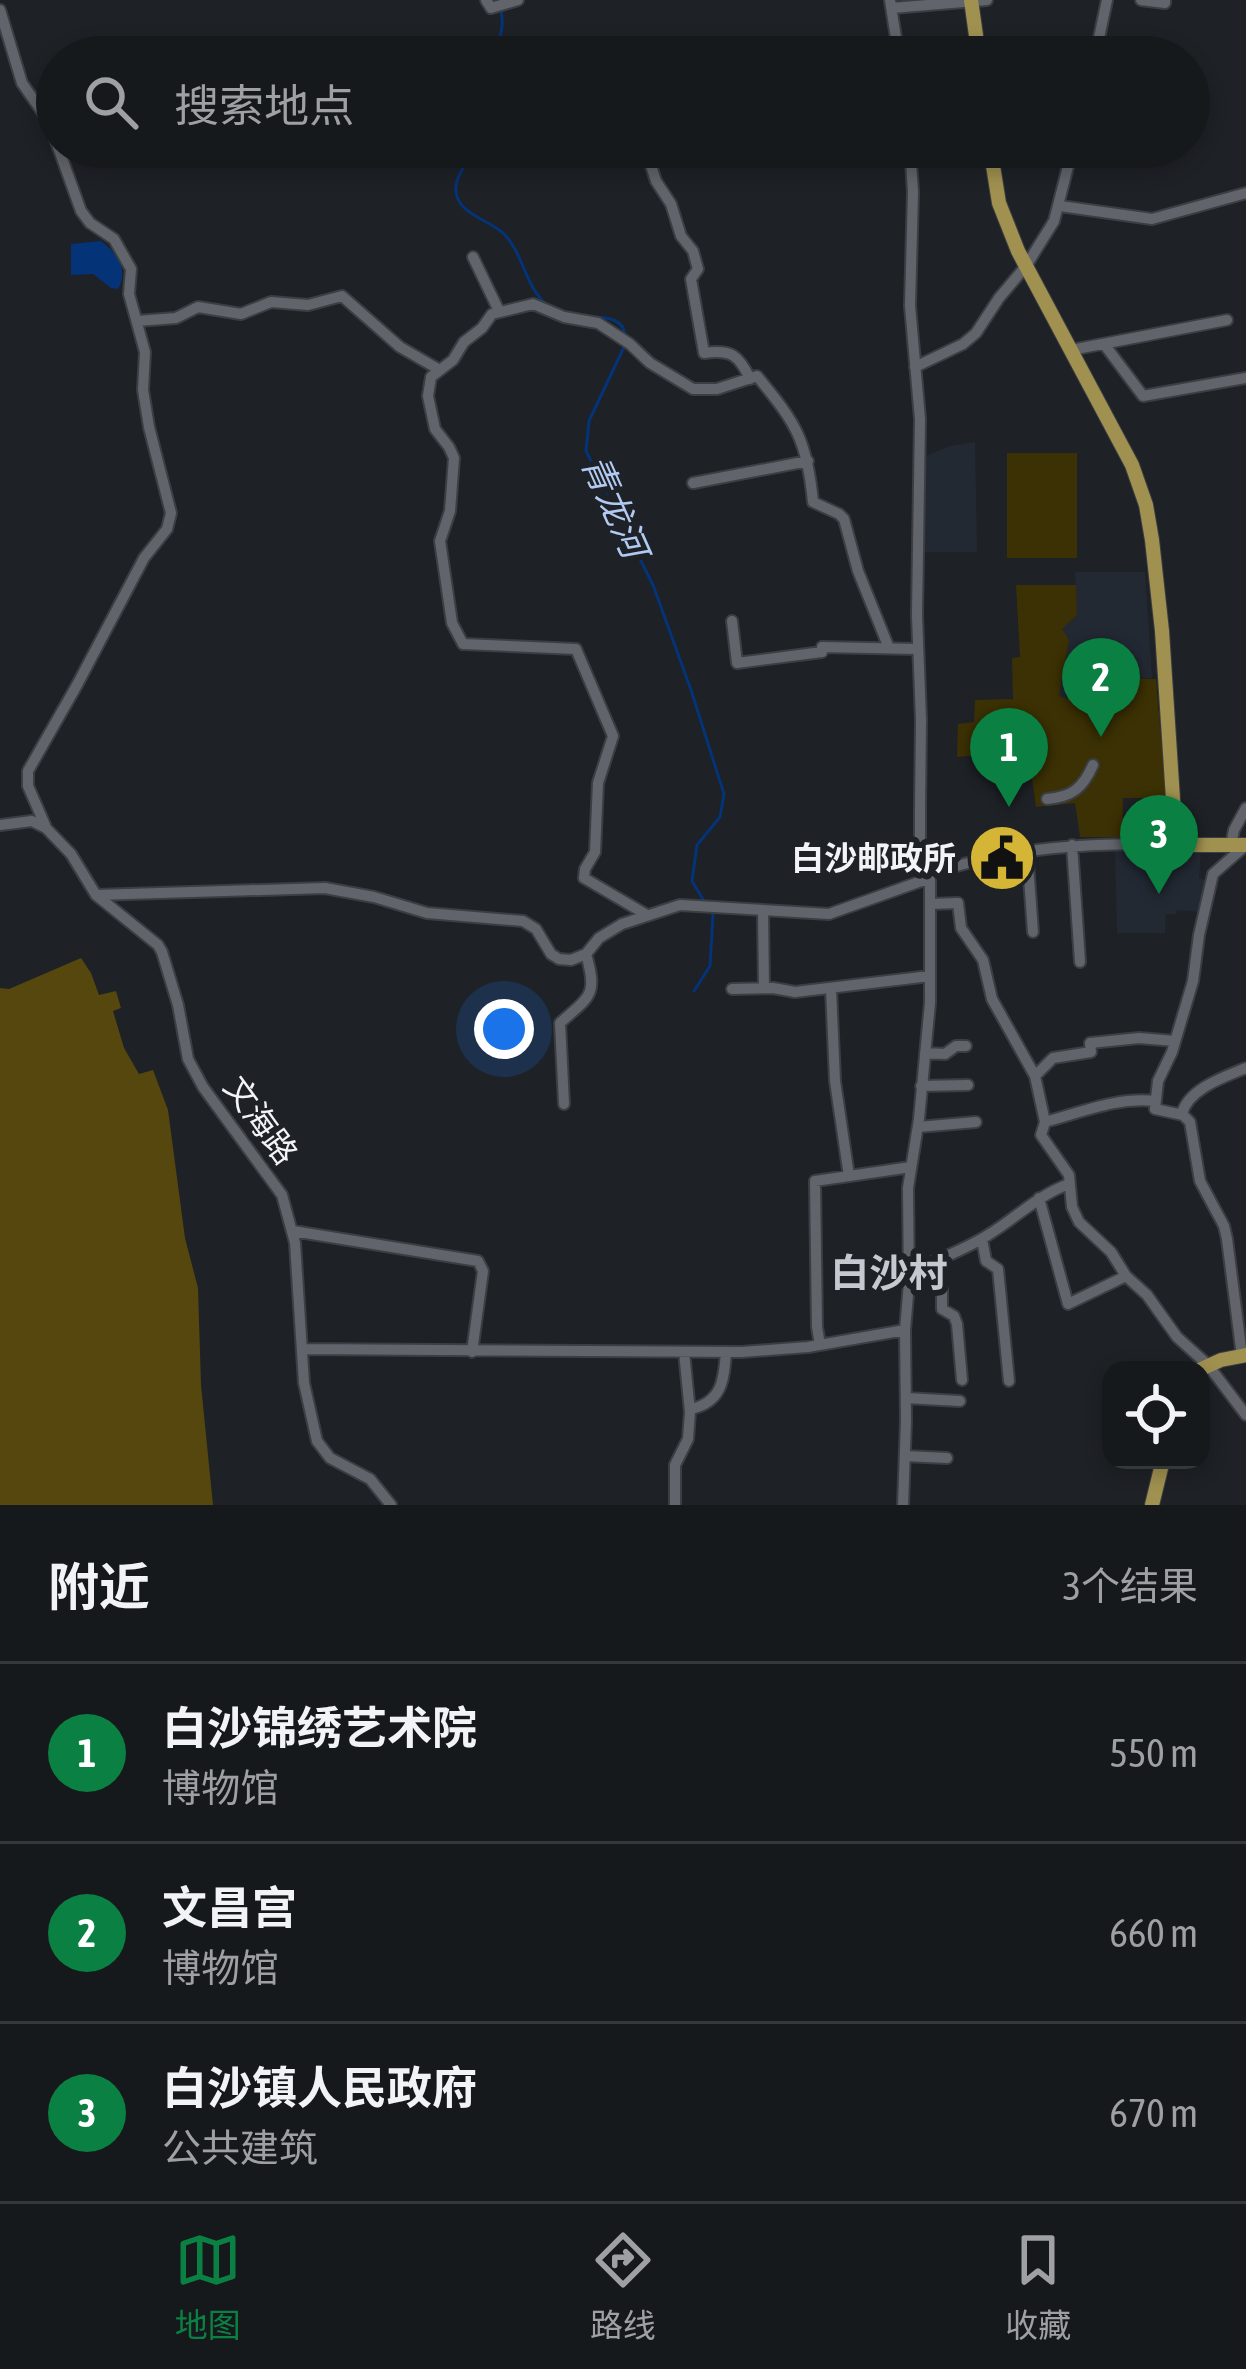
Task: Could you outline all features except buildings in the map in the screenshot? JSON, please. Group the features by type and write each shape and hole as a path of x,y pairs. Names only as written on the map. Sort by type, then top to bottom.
{"main road":[{"path":"977,1 978,36"},
{"path":"993,168 999,203 1026,266 1132,465 1146,505 1162,631 1176,845 1238,845"},
{"path":"1210,1366 1244,1355"},
{"path":"1152,1505 1160,1469"}],"street":[{"path":"496,4 518,0"},
{"path":"1099,36 1107,0"},
{"path":"1141,0 1165,0"},
{"path":"896,36 891,4 977,1"},
{"path":"0,10 22,83 36,103"},
{"path":"46,828 28,786 28,771 135,574 171,518 143,390 146,352 129,294 131,269 114,239 81,211 65,168"},
{"path":"652,168 681,236 693,251 698,271 691,279 704,353 725,351 743,363 750,379"},
{"path":"903,1505 907,1207 930,976 930,876 920,841 920,419 910,306 911,168"},
{"path":"915,367 976,333 1045,238 1060,206 1068,168"},
{"path":"1060,206 1152,219 1246,193"},
{"path":"472,256 499,311"},
{"path":"137,321 176,319 198,307 242,314 271,302 308,305 342,296 400,347 438,370"},
{"path":"647,915 584,878 595,852 598,783 613,736 576,649 463,644 453,627 440,542 450,512 454,458 435,429 428,396 429,381 438,370 451,362 492,314 536,304 564,317 603,325 650,363 693,389 717,389 757,376 802,440 813,502 844,519 889,648"},
{"path":"1072,350 1227,320"},
{"path":"1103,344 1143,396 1246,378"},
{"path":"693,483 808,461"},
{"path":"732,620 737,663 822,652 822,647 917,649"},
{"path":"1046,799 1070,794 1093,765"},
{"path":"1244,1355 1224,1226 1200,1181 1190,1122 1182,1114 1156,1112 1155,1101 1193,981 1213,874 1238,845 1234,830 1246,808"},
{"path":"0,825 32,821 46,828"},
{"name":"文海路","path":"46,828 71,854 97,895 162,952 188,1059 206,1092 280,1190 292,1232 306,1395 320,1447 334,1462 376,1484 392,1505"},
{"path":"1072,844 1080,962"},
{"path":"97,895 325,888 427,913 523,921 536,929 554,957 571,960 586,954 599,938 622,924 689,904 839,913 930,876 1027,850 1072,844 1176,845"},
{"path":"1027,850 1034,932"},
{"path":"930,904 958,903 961,928 983,960 992,999 1035,1076 1045,1122 1043,1140 1067,1171 1078,1222 1111,1252 1198,1361"},
{"path":"763,910 764,988"},
{"path":"564,1104 560,1023 592,991 586,954"},
{"path":"732,989 786,992 930,976"},
{"path":"830,989 835,1081 849,1177"},
{"path":"1035,1076 1053,1058 1091,1052 1090,1043 1139,1038 1175,1041"},
{"path":"925,1053 945,1054 966,1046"},
{"path":"1182,1114 1190,1098 1246,1068"},
{"path":"921,1086 968,1084"},
{"path":"1045,1122 1108,1102 1155,1101"},
{"path":"918,1126 976,1123"},
{"path":"820,1345 815,1181 911,1167"},
{"path":"909,1272 982,1239 1039,1198 1070,1184"},
{"path":"1039,1198 1068,1304 1126,1276"},
{"path":"292,1232 478,1261 484,1271 472,1352"},
{"path":"982,1239 986,1261 998,1269 1009,1381"},
{"path":"935,1262 942,1309 957,1324 962,1380"},
{"path":"302,1349 732,1352 820,1345 905,1330"},
{"path":"675,1505 675,1465 688,1439 691,1409 684,1352"},
{"path":"691,1409 707,1404 719,1391 732,1352"},
{"path":"1210,1375 1246,1415"},
{"path":"906,1398 960,1401"},
{"path":"905,1456 947,1458"}],"shaded area":[{"path":"975,442 977,552 920,552 922,462 950,446"},
{"path":"1007,453 1077,453 1077,558 1007,558"},
{"path":"1075,572 1145,572 1152,678 1123,678 1122,699 1093,706 1059,696 1069,640 1061,629 1077,615"},
{"path":"1016,585 1076,585 1077,615 1062,629 1069,640 1059,696 1093,706 1105,696 1122,699 1123,678 1156,679 1166,798 1123,798 1122,837 1080,837 1075,803 1036,807 1030,763 1001,766 999,753 957,757 958,724 974,722 975,700 1013,699 1012,658 1020,657"},
{"path":"1115,848 1201,850 1199,878 1205,880 1199,912 1166,914 1165,933 1117,933"},
{"path":"81,958 99,995 116,991 121,1008 113,1011 124,1048 139,1074 153,1070 168,1110 185,1238 198,1288 201,1385 213,1505 0,1505 0,988 9,989"}],"water":[{"path":"101,241 120,262 118,289 93,274 71,275 71,244"}],"waterway":[{"name":"青龙河","path":"497,0 500,36"},
{"name":"青龙河","path":"463,168 456,185 458,199 504,234 549,306"},
{"name":"青龙河","path":"592,317 619,323 625,337"},
{"path":"624,347 589,421 586,451 653,585 724,794 720,817 697,845 692,881 704,901"},
{"path":"694,991 710,966 713,915 709,909"}],"place":[{"name":"文昌宫","path":"1101,737"},
{"name":"白沙锦绣艺术院","path":"1009,807"},
{"name":"白沙邮政所","path":"1002,858"},
{"name":"白沙镇人民政府","path":"1159,894"}],"district":[{"name":"白沙村","path":"889,1273"}]}
